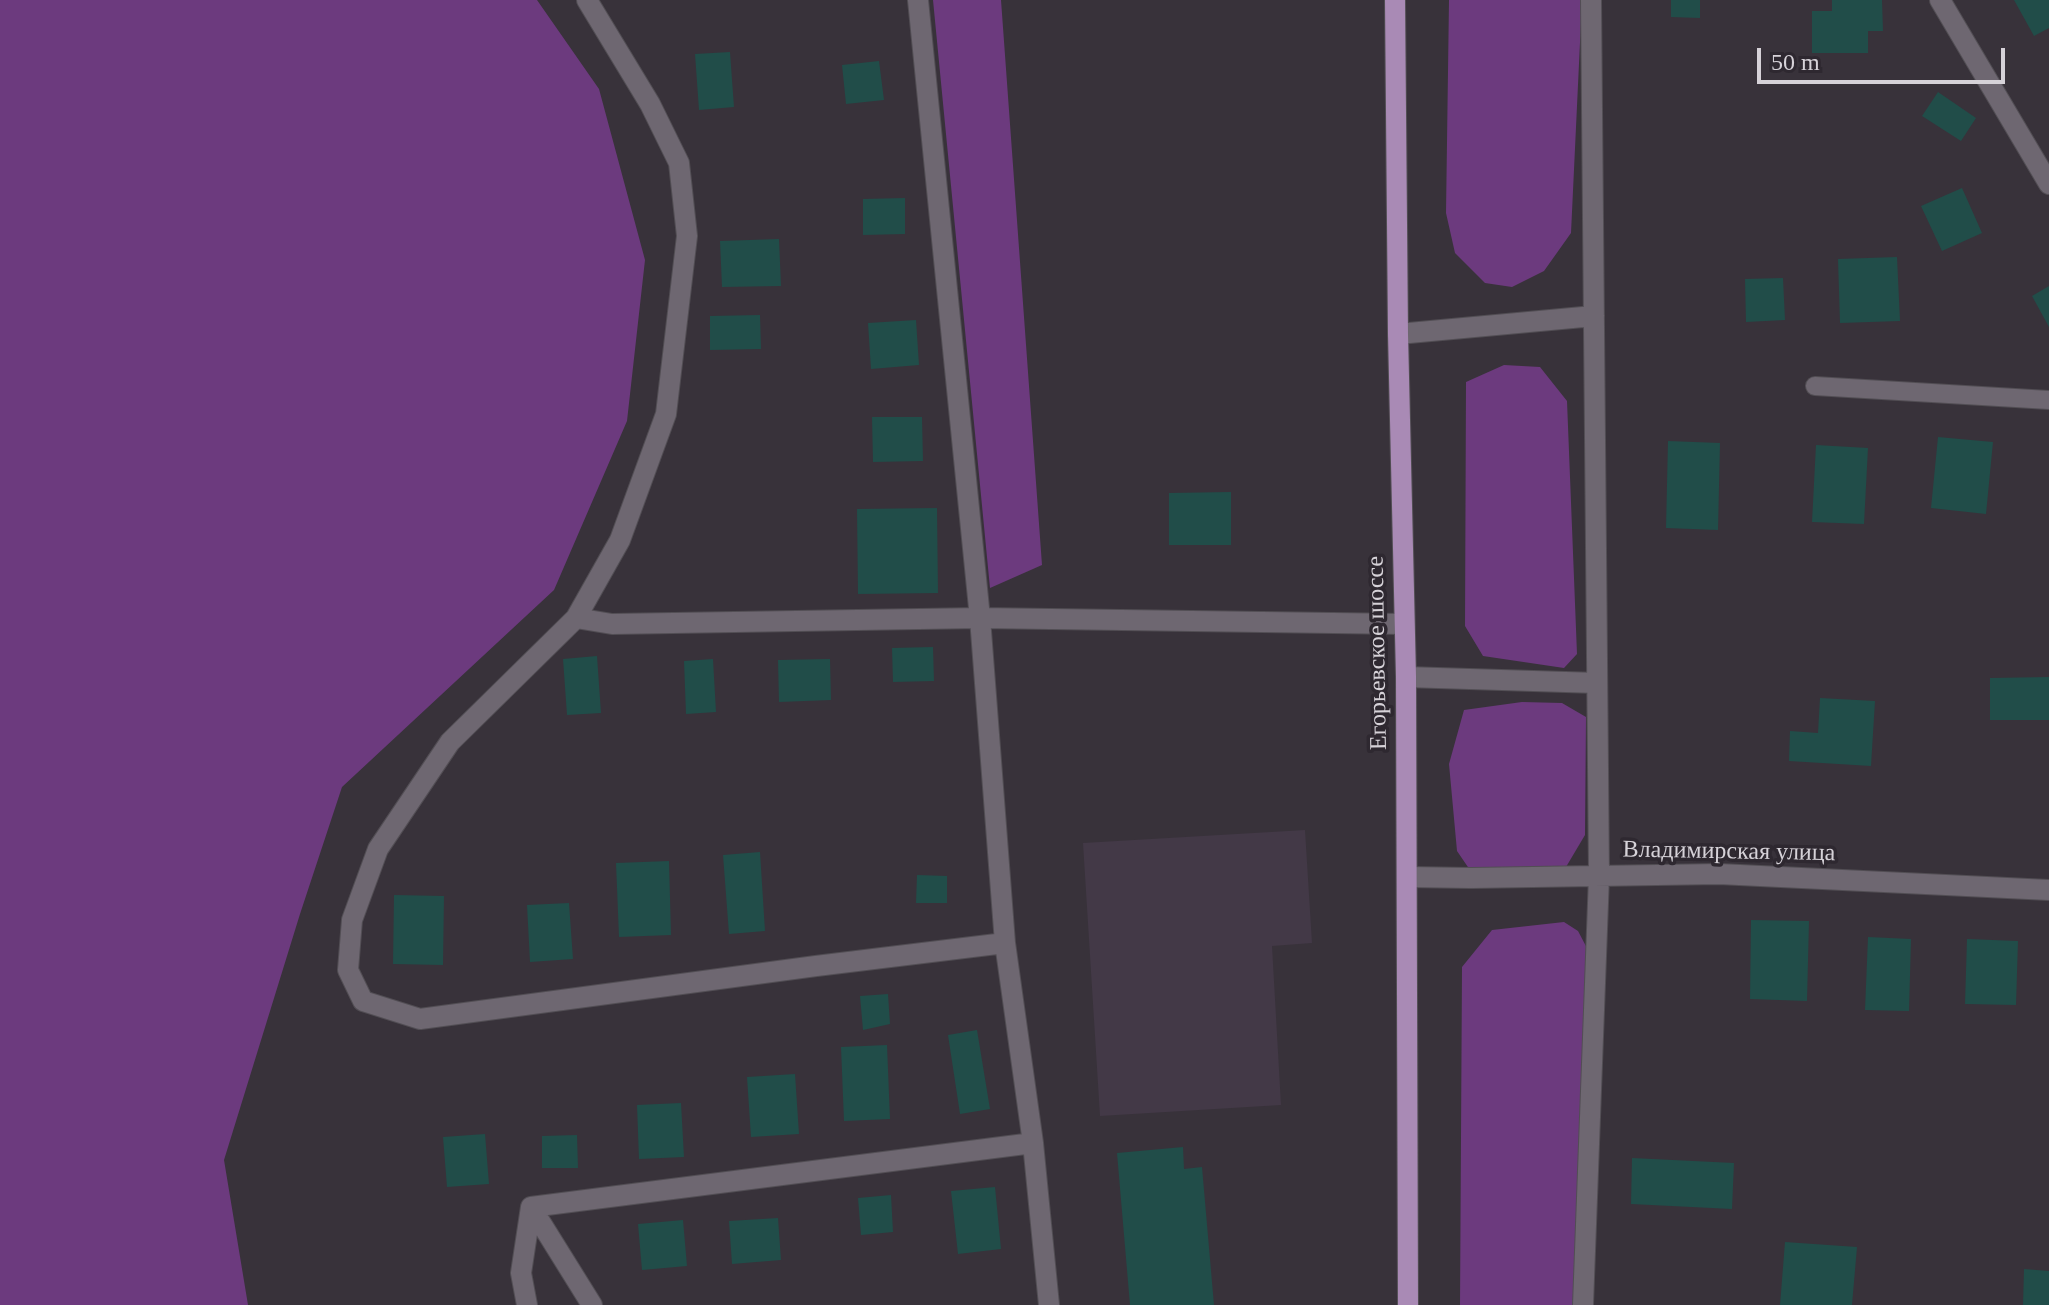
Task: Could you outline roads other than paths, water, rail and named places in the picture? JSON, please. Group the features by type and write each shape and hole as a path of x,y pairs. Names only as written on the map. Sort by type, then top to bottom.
{"main road":[{"name":"Егорьевское шоссе","path":"1395,0 1408,877 1408,1305"}],"street":[{"path":"587,0 650,104 679,163 687,236 666,414 620,540 576,618 450,742 378,849 352,920 348,970 363,1001 420,1019 1005,943"},
{"path":"918,0 980,618 1005,943 1033,1143 1049,1305"},
{"path":"1583,1305 1599,876 1591,0"},
{"path":"1940,0 2049,184"},
{"path":"1398,334 1594,316"},
{"path":"576,618 612,624 980,618 1403,624"},
{"path":"1406,677 1597,683"},
{"name":"Владимирская улица","path":"1408,877 1719,874 2049,890"},
{"path":"531,1207 1033,1143"},
{"path":"527,1305 521,1273 531,1207"},
{"path":"531,1207 592,1305"}],"lane":[{"path":"1815,386 2049,400"}]}
